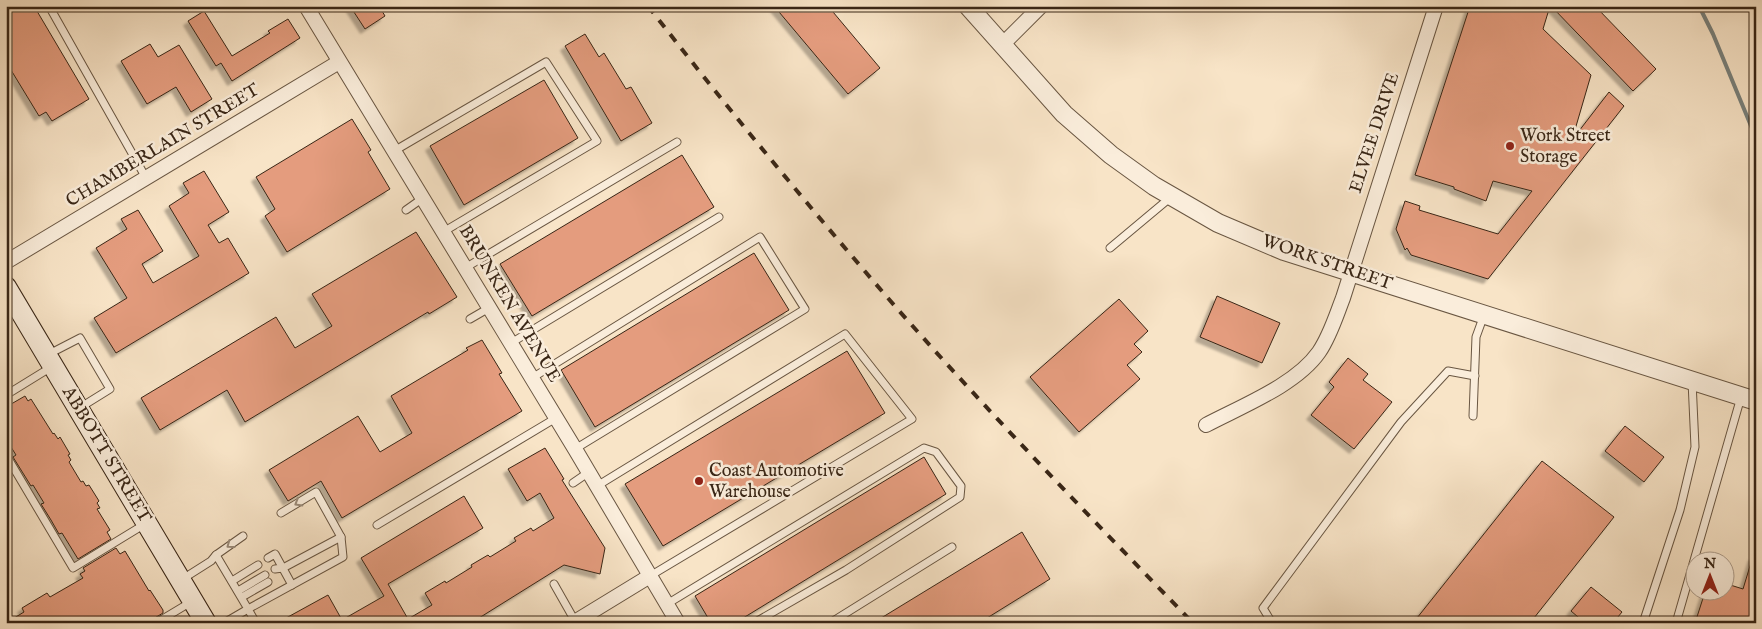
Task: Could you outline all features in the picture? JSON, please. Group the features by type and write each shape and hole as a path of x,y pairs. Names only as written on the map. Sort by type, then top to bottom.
{"main road":[{"name":"ABBOTT STREET","path":"6,287 206,623"}],"street":[{"name":"BRUNKEN AVENUE","path":"306,6 589,472 678,623"},
{"name":"WORK STREET","path":"968,6 1064,114 1111,155 1154,186 1218,223 1284,251 1748,398"},
{"path":"1002,45 1041,6"},
{"name":"ELVEE DRIVE","path":"1206,425 1286,383 1304,370 1320,351 1331,328 1351,271 1436,6"},
{"name":"CHAMBERLAIN STREET","path":"6,262 339,62"},
{"path":"574,622 650,576"}],"lane":[{"path":"49,6 146,178"},
{"path":"394,151 546,62 597,141 444,232"},
{"path":"465,268 677,142"},
{"path":"1110,248 1171,196"},
{"path":"406,210 423,198"},
{"path":"510,343 719,217"},
{"path":"532,378 760,237 805,309 575,449"},
{"path":"470,319 490,308"},
{"path":"1473,416 1476,337 1484,313"},
{"path":"597,486 845,334 912,420 650,576"},
{"path":"6,395 80,338 110,389 78,409"},
{"path":"1272,623 1263,608 1401,422 1448,371 1474,376"},
{"path":"1644,623 1680,510 1695,446 1692,380"},
{"path":"1676,623 1748,398"},
{"path":"378,525 556,418"},
{"path":"666,604 924,448 936,452 961,486 960,497 846,570 754,623"},
{"path":"6,455 73,568 146,523"},
{"path":"573,483 589,472"},
{"path":"224,623 343,557 341,537 316,492 281,513"},
{"path":"180,580 211,561 216,555 243,536"},
{"path":"279,570 341,537"},
{"path":"830,623 952,547"},
{"path":"216,555 256,623"},
{"path":"272,556 279,570 292,585"},
{"path":"232,581 258,565"},
{"path":"240,594 266,578"},
{"path":"554,584 574,622"},
{"path":"156,623 193,601"}],"building":[{"path":"6,6 34,6 89,99 52,121 46,112 39,116 11,70 6,72"},
{"path":"350,6 379,6 385,16 365,29"},
{"path":"774,6 828,6 880,68 848,94"},
{"name":"Work Street Storage","path":"1470,6 1550,6 1543,29 1591,75 1572,140 1609,92 1624,106 1488,279 1411,255 1407,248 1405,250 1396,229 1405,201 1420,206 1419,210 1498,234 1532,191 1493,181 1486,201 1454,189 1454,187 1415,175"},
{"path":"1551,6 1595,6 1656,69 1633,91"},
{"path":"204,11 232,56 270,33 268,31 288,19 300,38 232,81 221,63 216,66 188,21"},
{"path":"585,34 599,57 604,53 626,89 631,87 652,123 621,141 565,46"},
{"path":"150,44 158,57 179,45 212,99 191,112 176,87 147,104 121,61"},
{"path":"544,80 578,138 464,205 430,146"},
{"path":"352,119 371,150 368,152 390,189 287,252 265,216 275,209 256,177"},
{"path":"682,155 714,207 532,316 500,264"},
{"path":"204,171 229,212 208,225 219,243 228,238 249,273 116,353 94,318 127,298 96,248 127,229 121,219 138,210 163,251 142,264 153,283 199,256 169,206 189,193 183,183"},
{"path":"416,232 457,297 429,314 428,312 245,422 227,390 160,430 141,398 276,317 295,348 332,326 312,294"},
{"path":"754,253 789,310 595,427 561,370"},
{"path":"1217,296 1280,323 1262,363 1200,337"},
{"path":"1119,299 1148,331 1134,344 1142,352 1127,365 1140,379 1079,432 1030,377"},
{"path":"482,340 502,373 499,374 522,411 342,518 321,481 288,501 269,470 358,416 380,452 412,433 391,396 468,350 466,348"},
{"path":"847,351 885,413 663,546 625,484"},
{"path":"1348,358 1368,374 1363,380 1392,402 1354,449 1311,415 1334,387 1329,382"},
{"path":"25,396 28,401 31,399 53,434 58,439 60,437 70,454 68,455 71,460 69,462 81,482 83,481 86,486 89,485 99,501 97,503 100,508 97,509 110,530 107,532 111,539 78,559 62,533 59,534 41,504 44,503 13,457 16,455 6,439 6,407"},
{"path":"1625,426 1664,457 1644,482 1605,451"},
{"path":"545,448 564,479 562,480 605,548 600,574 564,565 471,623 277,623 328,595 342,620 384,596 361,558 464,496 483,528 388,584 408,619 432,605 425,593 445,581 446,583 488,555 490,557 516,541 514,538 531,528 533,531 554,518 540,493 527,501 508,469"},
{"path":"924,457 946,494 735,623 711,623 695,596"},
{"path":"1542,461 1614,517 1530,623 1413,623"},
{"path":"1022,532 1050,579 979,623 873,623"},
{"path":"116,548 120,554 125,551 163,610 163,613 153,619 151,623 6,623 24,612 22,608 47,593 50,597 83,578 80,574 85,571 83,568"},
{"path":"1753,556 1756,557 1756,623 1695,623 1702,602 1734,602 1734,586 1743,589"},
{"path":"1591,587 1622,612 1613,623 1585,623 1571,611"}],"waterway":[{"path":"1699,6 1713,34 1756,138"}],"railway":[{"path":"648,6 766,153 924,339 999,421 1193,623"}],"place":[{"name":"Work Street Storage","path":"1510,146"},
{"name":"Coast Automotive Warehouse","path":"699,481"}]}
